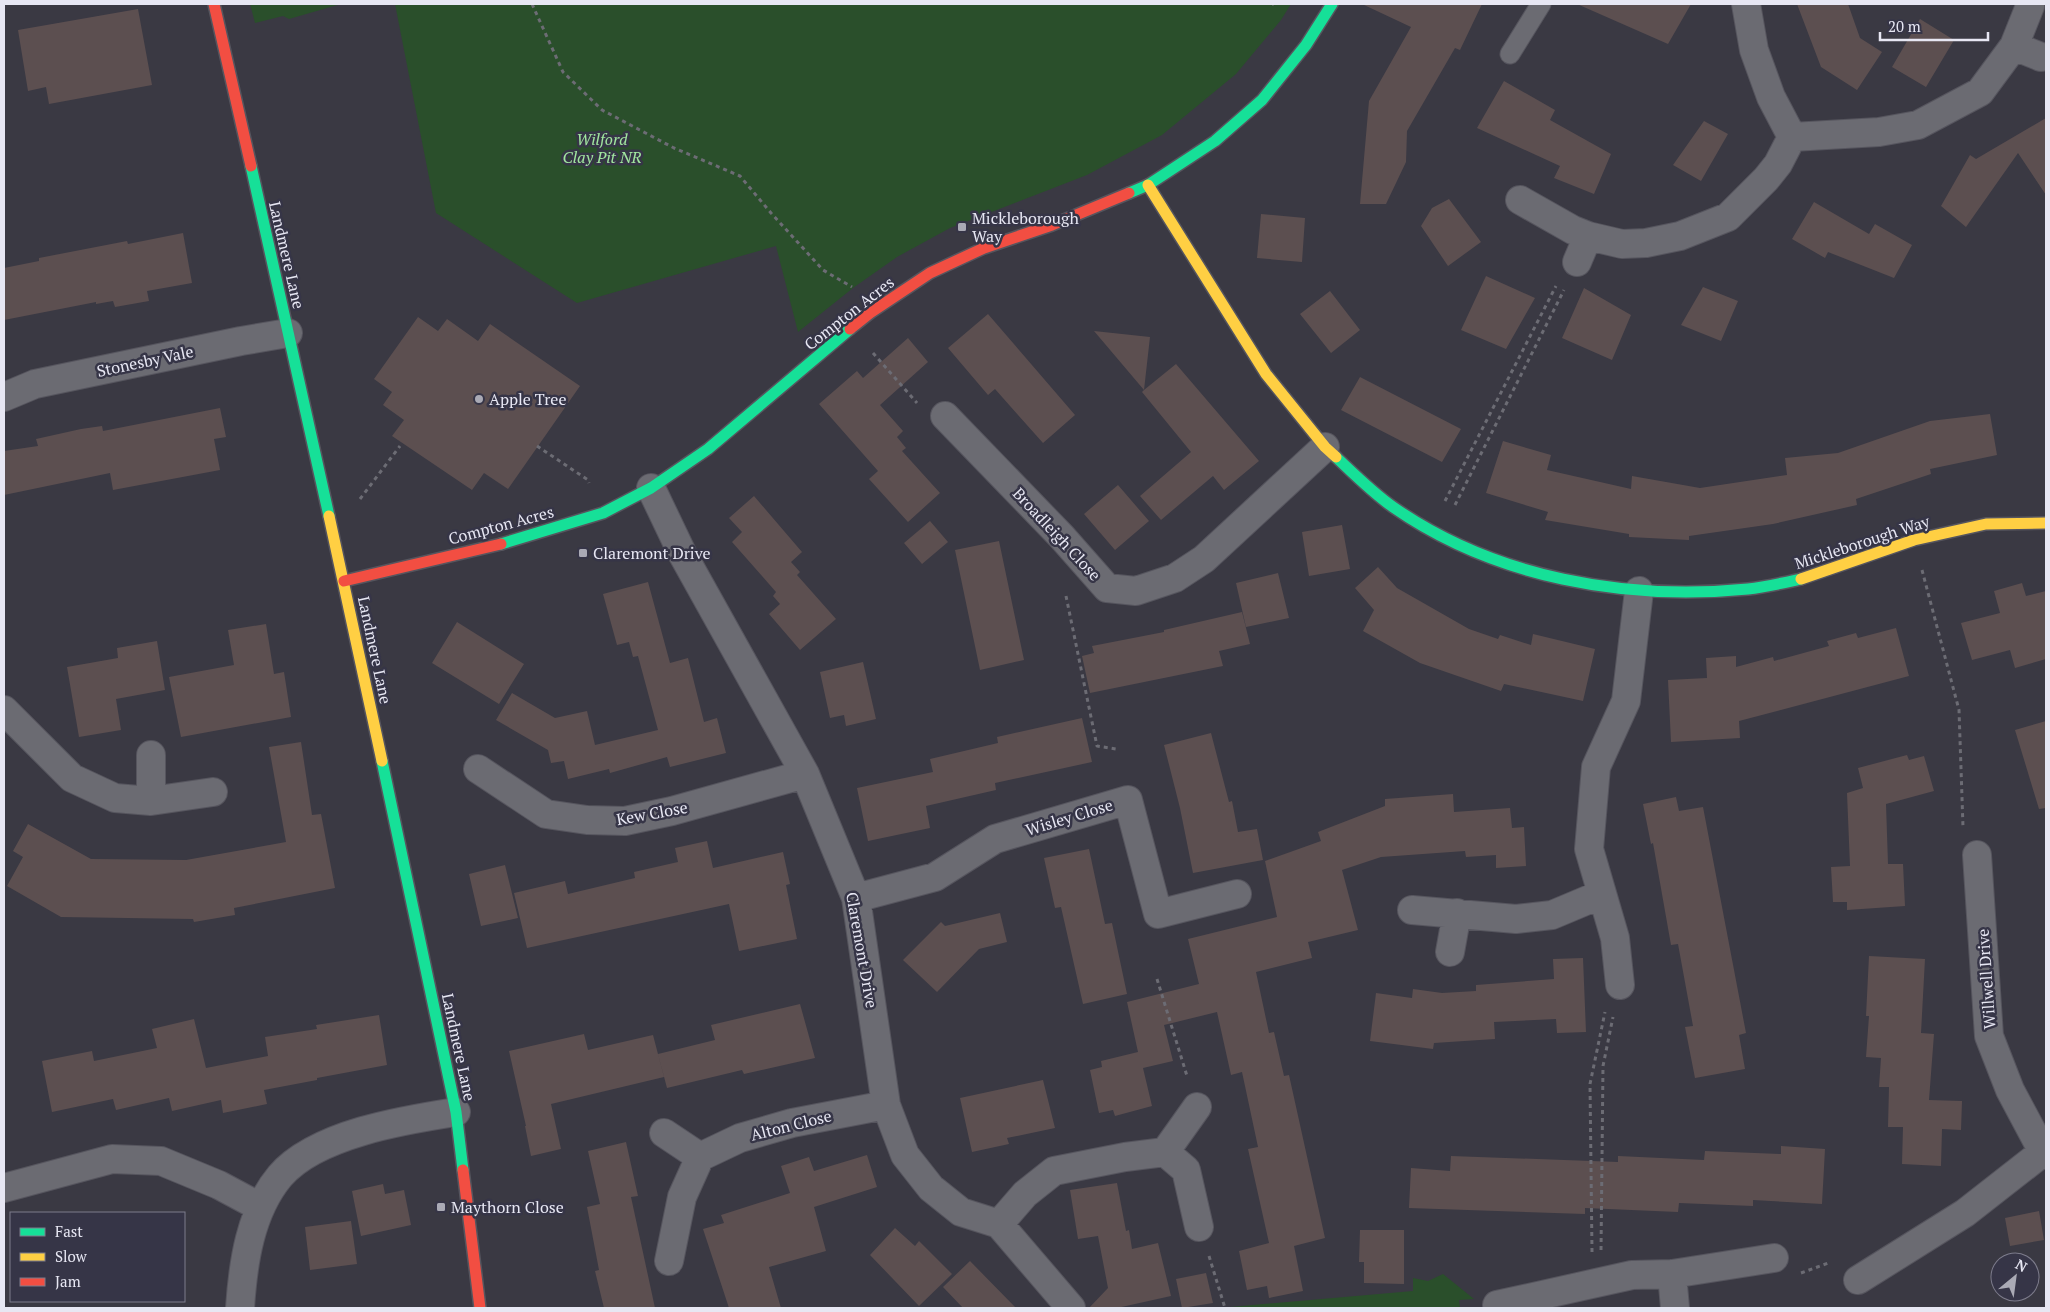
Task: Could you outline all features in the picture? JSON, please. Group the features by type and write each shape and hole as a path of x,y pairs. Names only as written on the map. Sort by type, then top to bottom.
{"street":[{"name":"Landmere Lane","path":"214,4 344,581 456,1112 480,1308"},
{"name":"Compton Acres","path":"344,581 490,547 603,513 651,488 708,449 870,313 930,273 984,248 1052,225 1148,185 1215,141 1262,100 1306,44 1332,4"},
{"path":"1746,4 1754,50 1771,97 1792,137"},
{"path":"1792,137 1879,132 1918,125 1980,92 2014,46 2030,6"},
{"path":"2014,46 2041,57"},
{"path":"1520,200 1573,230 1588,236 1622,244 1680,236 1728,217 1766,180 1778,164 1792,137"},
{"name":"Mickleborough Way","path":"1148,185 1266,374 1325,447 1393,507 1436,532 1498,561 1579,583 1639,591 1682,593 1760,587 1808,578 1914,540 1986,524 2046,523"},
{"path":"1577,262 1588,236"},
{"name":"Stonesby Vale","path":"4,397 35,384 240,341 288,333"},
{"name":"Broadleigh Close","path":"944,416 1062,537 1107,588 1136,591 1175,578 1204,559 1325,447"},
{"name":"Claremont Drive","path":"651,488 683,555 805,774 856,898 886,1105 905,1155 931,1188 962,1212 1000,1224"},
{"path":"1613,994 1615,938 1589,849 1596,767 1626,701 1639,591"},
{"path":"4,710 72,778 115,798 151,800 212,792"},
{"path":"151,755 151,800"},
{"name":"Kew Close","path":"478,769 546,814 587,820 624,821 672,811 805,774"},
{"name":"Wisley Close","path":"856,898 935,877 995,839 1128,800 1158,914 1237,894"},
{"name":"Willwell Drive","path":"1858,1280 1965,1213 2045,1154 2010,1090 1989,1036 1977,855"},
{"path":"1412,910 1516,919 1552,915 1602,894"},
{"path":"1450,952 1457,913"},
{"name":"Alton Close","path":"700,1157 740,1138 792,1123 886,1105"},
{"path":"1072,1308 1000,1224 1025,1194 1054,1171 1125,1157 1165,1152 1197,1107"},
{"path":"240,1308 243,1268 260,1207 281,1175 311,1152 360,1131 415,1118 456,1112"},
{"path":"664,1133 700,1157 682,1197 669,1260"},
{"path":"1165,1152 1186,1170 1199,1228"},
{"path":"4,1188 112,1159 161,1161 219,1185 260,1207"},
{"path":"1498,1305 1632,1275 1672,1274 1784,1265"},
{"path":"1672,1274 1676,1308"}],"lane":[{"path":"1510,54 1541,4"}],"path":[{"path":"532,4 563,72 602,110 674,148 740,176 823,270 853,288 870,313"},
{"path":"1436,532 1577,262"},
{"path":"1436,532 1526,341 1565,270 1577,262"},
{"path":"851,328 921,408 944,416"},
{"path":"331,524 364,496 400,446"},
{"path":"537,446 588,480 603,513"},
{"path":"1914,540 1959,710 1964,847 1977,855"},
{"path":"1066,596 1097,746 1116,749"},
{"path":"1157,979 1197,1107"},
{"path":"1598,1282 1590,1084 1613,994"},
{"path":"1598,1282 1603,1066 1613,994"},
{"path":"1199,1228 1225,1308"},
{"path":"1784,1265 1804,1273 1838,1260"}],"green space":[{"path":"250,4 341,4 289,19 283,16 255,23"},
{"name":"Wilford Clay Pit NR","path":"395,4 1291,4 1281,20 1236,74 1162,135 1087,175 950,228 897,257 853,288 798,332 776,246 577,303 436,213"},
{"path":"1443,1274 1474,1299 1459,1300 1460,1308 1219,1308 1413,1291 1413,1278 1428,1281"}],"building":[{"path":"1362,4 1482,4 1460,50 1455,48 1407,131 1406,162 1386,204 1360,204 1369,101 1411,27"},
{"path":"1577,4 1691,4 1668,44"},
{"path":"1797,4 1848,4 1860,38 1882,52 1857,90 1821,67"},
{"path":"138,9 152,85 49,104 46,87 28,91 18,30"},
{"path":"1920,19 1954,40 1926,87 1892,67"},
{"path":"1504,81 1555,110 1550,120 1611,154 1594,194 1554,178 1560,166 1477,128"},
{"path":"2046,118 2046,195 2018,153 1966,227 1941,206 1970,155 1976,159"},
{"path":"1704,121 1728,134 1701,181 1673,165"},
{"path":"1449,199 1481,242 1448,266 1421,226 1432,208"},
{"path":"1814,202 1869,234 1875,224 1912,245 1894,278 1828,252 1825,258 1792,239"},
{"path":"1261,214 1305,218 1302,262 1257,258"},
{"path":"183,233 192,283 147,291 149,301 115,307 113,301 96,304 96,302 4,320 4,268 39,261 39,258 127,241 128,244"},
{"path":"1486,276 1535,298 1506,349 1461,330"},
{"path":"1703,287 1738,301 1721,341 1681,325"},
{"path":"1584,288 1631,315 1612,360 1562,338"},
{"path":"1330,291 1360,330 1331,353 1300,314"},
{"path":"988,314 1075,415 1043,443 995,389 988,395 948,348"},
{"name":"Apple Tree","path":"418,317 438,331 447,319 478,341 490,324 580,386 508,489 484,473 472,490 392,436 404,420 383,405 392,392 374,379"},
{"path":"1094,331 1150,337 1144,390"},
{"path":"908,338 928,362 880,405 903,431 897,437 906,448 902,451 940,493 908,522 869,479 878,471 819,404 857,371 863,378"},
{"path":"1176,364 1259,461 1224,490 1213,476 1161,520 1140,496 1191,452 1142,392"},
{"path":"1360,377 1461,429 1442,462 1341,410"},
{"path":"220,408 226,437 214,439 220,470 113,490 110,473 4,495 4,451 38,446 36,439 81,429 102,426 103,431"},
{"path":"1990,414 1997,455 1930,469 1931,474 1856,499 1857,505 1773,524 1689,536 1689,540 1629,537 1629,534 1545,520 1548,512 1486,493 1503,441 1551,455 1547,470 1631,489 1632,476 1700,488 1787,475 1785,458 1838,453 1930,421"},
{"path":"1118,485 1149,521 1115,550 1084,514"},
{"path":"754,496 802,552 791,562 800,572 797,575 836,619 800,650 769,614 780,604 773,596 776,592 732,542 742,532 729,518"},
{"path":"930,521 948,542 922,564 904,543"},
{"path":"1342,525 1350,569 1309,576 1302,532"},
{"path":"999,541 1024,660 980,670 955,550"},
{"path":"1378,567 1397,588 1469,629 1498,639 1500,635 1531,645 1533,634 1595,649 1583,701 1504,684 1501,691 1420,663 1363,631 1374,610 1355,588"},
{"path":"1278,573 1289,618 1246,627 1236,583"},
{"path":"648,582 670,663 688,658 704,722 717,718 726,753 670,767 667,757 610,773 609,769 568,779 564,761 551,763 548,750 496,720 512,693 555,718 587,711 595,745 658,730 638,656 633,657 629,642 617,645 603,594"},
{"path":"2022,583 2026,596 2046,591 2046,659 2015,668 2010,650 1972,660 1961,623 2000,613 1994,591"},
{"path":"1242,612 1250,644 1219,651 1223,666 1090,693 1082,656 1094,653 1092,646 1164,632 1164,630"},
{"path":"457,622 524,664 499,704 432,663"},
{"path":"266,624 274,674 284,672 291,717 181,737 169,677 234,665 228,630"},
{"path":"1896,628 1909,676 1739,721 1740,738 1671,742 1668,680 1707,678 1706,658 1736,656 1736,667 1773,657 1774,661 1829,646 1827,641 1856,633 1858,638"},
{"path":"157,641 165,690 116,699 121,730 79,737 67,667 118,658 117,648"},
{"path":"863,662 876,719 846,726 844,715 830,718 820,672"},
{"path":"1082,718 1092,762 995,783 996,790 926,806 930,828 868,841 857,788 933,772 930,759 998,743 997,737"},
{"path":"2046,721 2046,808 2039,809 2015,730"},
{"path":"1211,733 1229,802 1232,801 1238,832 1257,829 1263,860 1193,873 1180,808 1164,745"},
{"path":"301,742 312,815 321,814 335,888 234,908 235,915 194,922 193,919 61,917 7,886 23,857 13,851 28,824 91,859 186,860 286,842 269,747"},
{"path":"1907,755 1909,760 1924,756 1934,791 1886,804 1888,864 1903,864 1905,906 1847,910 1847,902 1833,902 1831,867 1850,866 1847,793 1863,788 1858,768"},
{"path":"1453,794 1454,812 1510,808 1512,828 1524,827 1526,866 1496,868 1496,855 1466,857 1465,851 1381,857 1342,870 1358,930 1308,942 1312,958 1256,972 1269,1033 1274,1032 1284,1076 1289,1075 1325,1238 1294,1246 1303,1291 1269,1298 1267,1286 1247,1290 1239,1251 1269,1243 1248,1149 1258,1147 1242,1072 1231,1075 1217,1012 1164,1025 1173,1061 1143,1068 1152,1106 1115,1116 1113,1110 1099,1113 1090,1070 1102,1067 1101,1061 1138,1052 1127,1002 1199,984 1188,939 1277,917 1265,861 1321,841 1318,832 1385,806 1385,799"},
{"path":"1676,797 1679,811 1703,807 1746,1033 1739,1035 1745,1069 1695,1078 1685,1027 1693,1026 1678,944 1671,945 1653,843 1651,844 1643,804"},
{"path":"707,841 713,868 783,852 790,884 786,885 797,939 739,951 729,904 527,948 514,893 565,881 568,894 635,878 634,872 678,862 675,848"},
{"path":"1089,849 1105,924 1112,923 1127,994 1083,1004 1061,907 1055,908 1044,858"},
{"path":"505,865 518,918 481,926 469,874"},
{"path":"1000,913 1007,942 979,949 937,992 903,960 941,922 945,926"},
{"path":"1869,956 1925,959 1921,1033 1934,1034 1929,1100 1962,1101 1961,1130 1942,1129 1941,1166 1902,1164 1903,1127 1888,1127 1889,1087 1879,1087 1881,1058 1866,1057 1869,1016 1866,1016"},
{"path":"1583,958 1586,1032 1557,1033 1556,1019 1494,1022 1495,1039 1434,1043 1433,1049 1370,1041 1376,993 1412,998 1413,989 1442,993 1476,991 1476,985 1554,979 1553,959"},
{"path":"800,1004 815,1058 744,1074 742,1070 667,1088 658,1054 715,1040 711,1025"},
{"path":"379,1015 387,1065 264,1090 267,1104 223,1113 221,1100 172,1111 169,1098 116,1110 113,1099 52,1112 42,1061 92,1051 94,1061 157,1048 152,1029 194,1019 206,1068 268,1056 265,1037 317,1029 316,1025"},
{"path":"584,1034 588,1050 653,1035 664,1077 551,1104 561,1149 531,1156 509,1051"},
{"path":"1043,1080 1055,1128 1007,1138 1009,1144 972,1152 960,1098"},
{"path":"626,1142 638,1196 631,1197 655,1308 604,1308 595,1271 599,1270 587,1207 600,1204 588,1151"},
{"path":"1781,1146 1825,1149 1822,1204 1753,1200 1753,1206 1679,1203 1678,1212 1585,1208 1585,1214 1409,1208 1411,1168 1450,1171 1451,1156 1618,1162 1618,1156 1704,1160 1705,1151 1781,1154"},
{"path":"867,1155 877,1187 814,1207 826,1251 769,1267 781,1308 729,1308 703,1229 724,1223 721,1215 790,1193 781,1166 809,1157 814,1171"},
{"path":"1117,1183 1126,1231 1129,1230 1132,1249 1158,1243 1171,1296 1117,1308 1089,1308 1108,1288 1098,1236 1078,1239 1070,1190"},
{"path":"383,1184 385,1194 404,1190 411,1225 361,1236 352,1191"},
{"path":"2039,1211 2044,1240 2010,1246 2005,1218"},
{"path":"351,1221 357,1264 310,1270 305,1227"},
{"path":"895,1228 915,1246 919,1241 952,1274 919,1306 870,1255"},
{"path":"1360,1230 1404,1230 1404,1284 1364,1283 1364,1262 1359,1262"},
{"path":"970,1261 1016,1308 963,1308 943,1287"},
{"path":"1206,1273 1213,1303 1182,1308 1176,1279"}],"traffic: fast":[{"path":"1129,193 1148,185 1215,141 1262,100 1306,45 1332,4"},
{"path":"251,166 329,516"},
{"path":"501,544 603,513 651,488 708,449 850,329"},
{"path":"1336,457 1386,502 1433,531 1474,551 1518,567 1563,579 1609,587 1655,591 1702,592 1755,588 1801,579"},
{"path":"382,761 456,1112 463,1170"}],"traffic: slow":[{"path":"1148,185 1266,374 1325,447 1336,457"},
{"path":"329,516 382,761"},
{"path":"1801,579 1914,540 1986,524 2046,523"}],"traffic: jam":[{"path":"214,4 251,166"},
{"path":"850,329 870,313 930,273 984,248 1052,225 1129,193"},
{"path":"344,581 501,544"},
{"path":"463,1170 480,1308"}],"place":[{"name":"Mickleborough Way","path":"962,227"},
{"name":"Apple Tree","path":"479,399"},
{"name":"Claremont Drive","path":"583,553"},
{"name":"Maythorn Close","path":"441,1207"}]}
